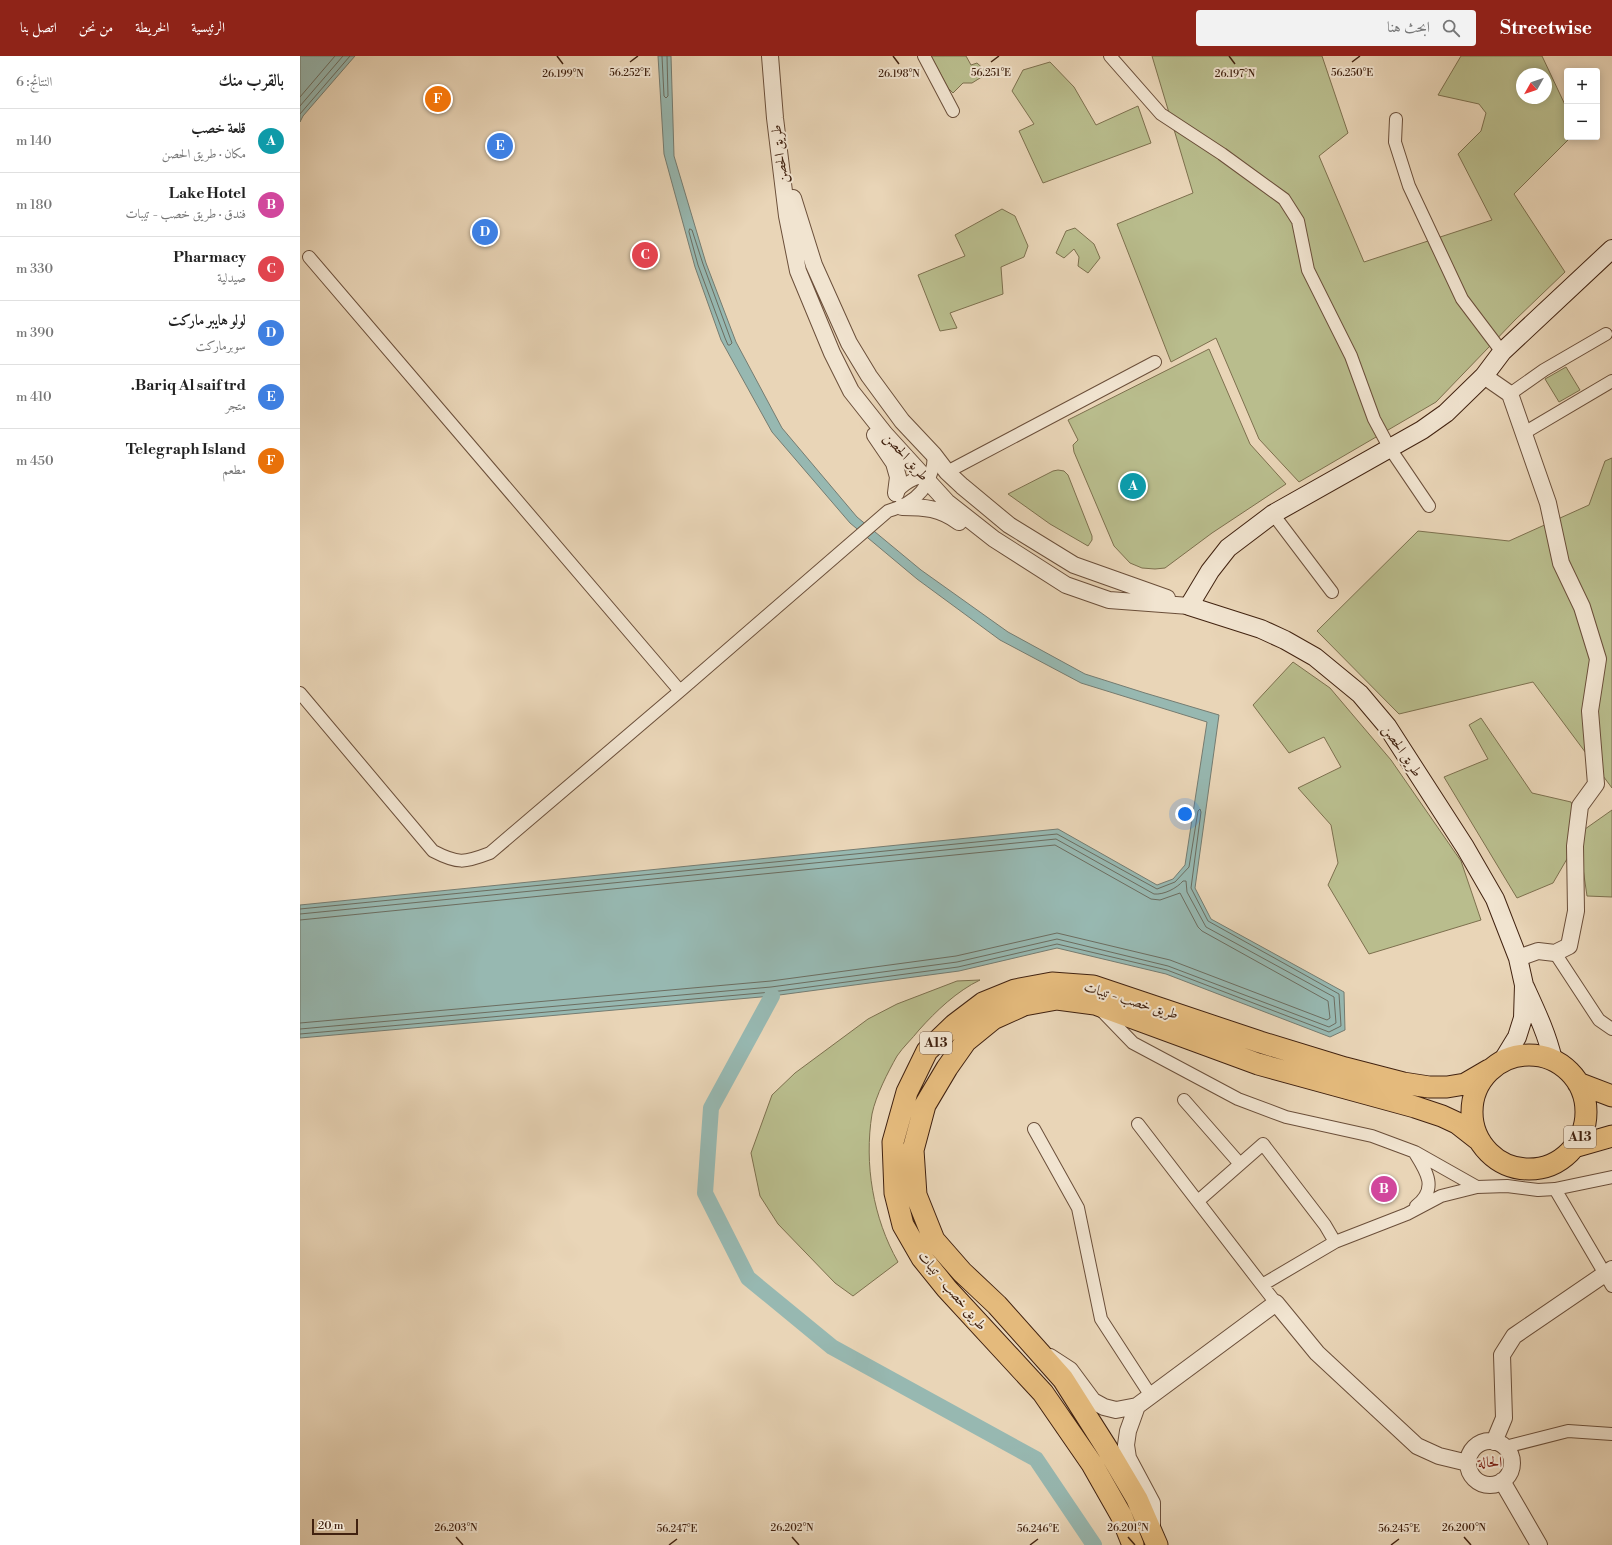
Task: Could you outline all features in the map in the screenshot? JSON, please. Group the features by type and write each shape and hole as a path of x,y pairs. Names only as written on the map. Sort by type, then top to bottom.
{"highway":[{"name":"طريق خصب - تيبات","path":"1133,1545 1121,1515 1092,1464 1043,1393 947,1289 922,1258 903,1225 896,1193 893,1142 907,1092 928,1051 954,1025 983,1003 1015,990 1052,983 1093,986 1267,1044 1404,1084 1447,1088 1465,1084 1496,1065"},
{"name":"طريق خصب - تيبات","path":"1154,1539 1137,1499 1063,1379 997,1305 962,1272 934,1240 916,1195 913,1150 925,1105 947,1068 966,1041 993,1020 1024,1005 1057,999 1095,1004 1258,1064 1415,1107 1442,1116 1457,1123 1480,1141"},
{"name":"A13","path":"1519,1055 1536,1055 1553,1060 1567,1069 1578,1083 1584,1099 1586,1116 1582,1133 1574,1147 1560,1160 1544,1167 1526,1169 1508,1165 1492,1156 1480,1141 1473,1123 1472,1104 1478,1086 1496,1065 1519,1055"},
{"name":"A13","path":"1578,1083 1612,1096"},
{"name":"A13","path":"1574,1147 1612,1136"}],"main road":[{"path":"1189,606 1210,571 1228,548 1273,514 1422,430 1446,413 1484,376 1502,352 1612,249"},
{"name":"طريق الحصن","path":"1189,606 1260,629 1285,640 1315,657 1360,694 1387,726 1465,847 1495,899 1518,958 1524,985 1549,1041 1553,1060"},
{"name":"طريق الحصن","path":"1496,1065 1517,1037 1523,1018 1524,985"}],"street":[{"path":"770,56 775,118"},
{"path":"924,56 953,111"},
{"path":"1110,56 1161,114 1222,154 1284,200 1298,221 1308,270 1351,356 1374,419 1390,447 1430,506"},
{"name":"طريق الحصن","path":"775,118 787,216 798,271 832,353 851,391 885,434 927,478 947,502 994,540 1066,585 1109,600 1189,606"},
{"name":"طريق الحصن","path":"775,118 796,211 814,265 849,342 869,376 902,421 934,455 947,472 1009,525 1074,565 1115,581 1189,606"},
{"path":"1396,119 1395,142 1409,186 1462,299 1502,352"},
{"path":"309,257 680,691"},
{"path":"1510,394 1544,370 1606,334"},
{"path":"947,472 1155,362"},
{"path":"1484,376 1510,394 1548,503 1561,563 1582,607 1598,659 1590,711 1596,784 1580,806 1575,846 1576,911 1569,946 1555,953 1538,951 1518,958"},
{"path":"1524,433 1612,381"},
{"path":"851,391 855,407 894,463 898,477 895,503"},
{"path":"895,503 917,496 934,465 934,455"},
{"path":"300,693 433,851 452,860 471,861 490,853 680,691 876,521 895,503 908,483 927,478 947,478 962,486"},
{"path":"895,503 923,507 948,514 988,542 1066,585"},
{"path":"1273,514 1332,592"},
{"path":"1555,953 1599,1020 1612,1029"},
{"path":"1095,1004 1133,1043 1238,1099 1286,1117 1372,1136 1415,1152 1477,1187"},
{"path":"1184,1100 1240,1164"},
{"path":"1138,1124 1276,1303 1317,1353 1417,1446 1439,1456 1468,1463"},
{"path":"1034,1129 1078,1208 1101,1319 1151,1396"},
{"path":"1198,1201 1262,1144 1325,1225 1335,1242"},
{"path":"1407,1214 1424,1200 1429,1186 1428,1174 1415,1152"},
{"path":"1262,1285 1335,1242 1407,1214 1441,1196 1477,1187 1507,1186 1538,1190 1555,1189 1612,1177"},
{"path":"1499,1444 1504,1418 1502,1355 1514,1336 1609,1276 1555,1189"},
{"path":"1031,1344 1070,1370 1093,1401 1104,1407 1116,1410 1137,1406 1276,1303"},
{"path":"1137,1406 1128,1431 1126,1445 1128,1458 1152,1503 1154,1539"},
{"path":"1499,1444 1511,1458 1512,1465 1507,1477 1502,1481 1490,1485 1483,1484 1472,1476 1468,1463 1472,1450 1478,1444 1484,1442 1499,1444 1568,1431 1612,1434"},
{"path":"1502,1481 1539,1545"}],"green space":[{"path":"931,56 966,56 971,65 977,63 988,73 972,83 963,83 953,93 948,88"},
{"path":"1152,56 1322,56 1348,133 1319,156 1364,262 1492,220 1458,154 1481,131 1486,113 1479,104 1438,95 1461,56 1542,56 1548,68 1516,68 1516,104 1552,104 1552,77 1564,103 1564,140 1568,140 1514,194 1565,272 1515,320 1436,402 1299,482 1259,439 1216,338 1171,362 1117,224 1193,193"},
{"path":"1050,62 1074,87 1096,125 1138,106 1151,143 1043,183 1019,131 1034,124 1012,91 1023,70"},
{"path":"1002,209 1015,216 1028,246 1024,257 1001,267 1003,294 950,313 957,328 940,331 918,275 965,256 955,235"},
{"path":"1075,228 1094,244 1100,258 1088,273 1078,266 1079,257 1074,249 1064,258 1056,253 1066,231"},
{"path":"1209,349 1250,444 1286,484 1212,533 1165,568 1142,568 1130,563 1114,546 1074,452 1073,445 1078,440 1068,420"},
{"path":"1566,367 1580,390 1559,402 1545,379"},
{"path":"1612,458 1612,788 1533,682 1399,714 1317,631 1418,531 1509,541 1589,505 1605,461"},
{"path":"1053,471 1064,471 1068,475 1092,536 1092,540 1088,546 1050,524 1008,494"},
{"path":"1293,662 1330,688 1391,760 1461,861 1481,920 1369,954 1328,885 1338,863 1331,825 1298,788 1341,767 1324,737 1289,753 1253,705"},
{"path":"1481,718 1532,793 1571,802 1580,823 1571,852 1553,883 1517,898 1444,777 1488,759 1469,725"},
{"path":"1612,810 1612,897 1587,896 1578,834"},
{"path":"980,980 947,1002 919,1030 897,1056 879,1092 872,1114 869,1152 870,1171 882,1227 898,1262 853,1296 835,1283 778,1224 760,1196 751,1153 772,1095 795,1073 868,1019 897,1004 957,981"}],"water":[{"path":"300,56 355,56 303,116 300,122"},
{"path":"658,56 671,56 674,156 706,263 736,342 782,428 857,517 921,570 1008,632 1085,674 1219,715 1195,888 1211,919 1344,992 1345,1030 1330,1037 1166,974 1057,948 959,971 772,996 300,1038 300,905 1058,829 1157,885 1173,879 1185,865 1207,722 1081,683 1000,640 917,579 850,523 772,432 721,340 695,267 664,154"}],"waterway":[{"path":"772,996 711,1108 705,1193 748,1278 832,1347 1036,1459 1094,1545"}],"place":[{"name":"Telegraph Island","path":"438,99"},
{"name":"Bariq Al saif trd.","path":"500,146"},
{"name":"لولو هايبر ماركت","path":"485,232"},
{"name":"Pharmacy","path":"645,255"},
{"name":"قلعة خصب","path":"1133,486"},
{"name":"Lake Hotel","path":"1384,1189"}],"district":[{"name":"الحالة","path":"1490,1462"}]}
